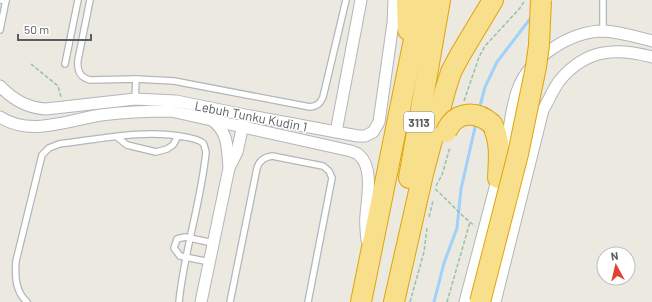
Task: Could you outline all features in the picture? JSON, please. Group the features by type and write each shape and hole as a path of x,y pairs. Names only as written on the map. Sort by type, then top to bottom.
{"highway":[{"path":"407,0 410,64"},
{"name":"3113","path":"361,302 422,0"},
{"name":"3113","path":"386,302 440,0"},
{"path":"480,302 518,154 533,82 539,45 541,0"},
{"path":"395,302 423,174 444,91 451,72 460,55 491,3"},
{"path":"395,302 452,122 459,117 467,115 480,116 492,124 496,132 499,146 498,178"}],"street":[{"path":"336,132 361,0"},
{"name":"Lebuh Tunku Kudin 1","path":"0,86 15,99 29,106 46,109 135,99 176,101 336,132 365,136 373,132 378,126 379,122 393,23 394,0"},
{"path":"465,302 507,145 514,104 518,89 525,75 541,57 555,46 571,38 603,31 624,34 652,41"},
{"path":"495,302 543,110 559,82 570,69 582,61 606,52 633,52 652,57"},
{"path":"514,104 531,98 537,101 543,110"},
{"name":"Lebuh Tunku Kudin 1","path":"0,117 25,127 43,126 101,115 171,111 351,151 359,155 366,166 368,179 366,217 368,263"},
{"path":"201,302 229,168 237,152 245,115"},
{"path":"211,119 220,127 225,136 229,168"}],"lane":[{"path":"0,30 4,0"},
{"path":"66,64 78,0"},
{"path":"90,0 78,60 80,74 84,78 90,80 136,79 174,81 310,107 316,106 320,103 346,0"},
{"path":"603,0 603,31"},
{"path":"135,99 136,79"},
{"path":"27,302 20,293 15,277 16,261 42,155 49,148 59,144 150,133 197,139 205,146 206,152 191,239 181,282 179,302"},
{"path":"117,137 127,145 156,152 167,149 173,145 178,136"},
{"path":"230,302 257,168 261,160 269,156 323,166 329,171 332,178 308,302"},
{"path":"210,262 178,254 174,248 175,243 180,238 213,243"}],"path":[{"path":"463,102 485,46 520,8 525,0"},
{"path":"31,64 58,86 63,107"},
{"path":"434,194 442,175 448,138"},
{"path":"435,189 467,219"},
{"path":"429,218 433,198"},
{"path":"447,302 470,222"},
{"path":"410,302 424,252 427,224"}],"waterway":[{"path":"479,110 485,87 497,62 533,15"},
{"path":"434,302 444,263 457,228 461,189 476,123"}]}
